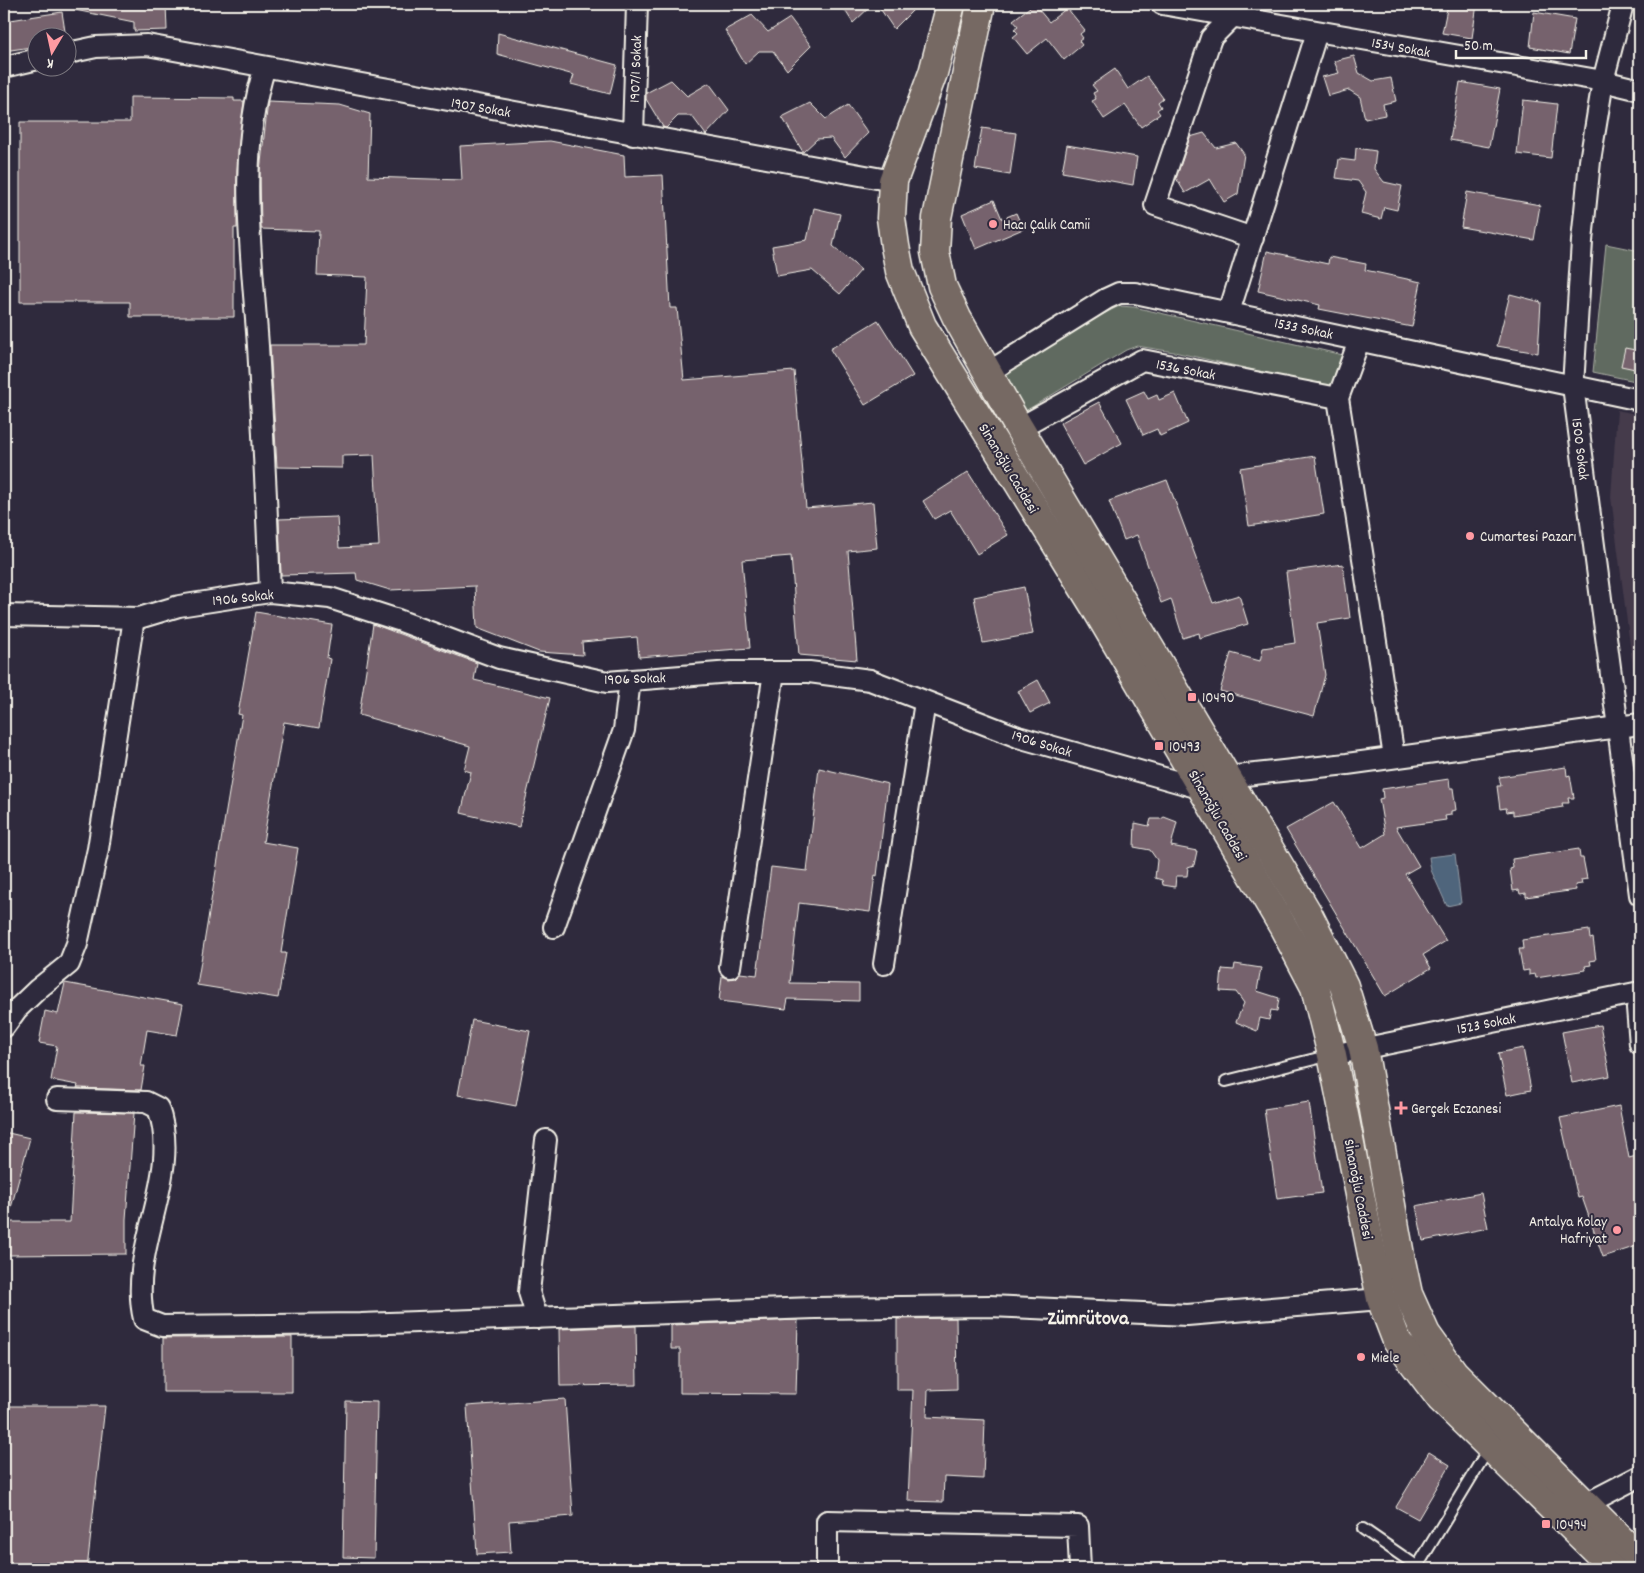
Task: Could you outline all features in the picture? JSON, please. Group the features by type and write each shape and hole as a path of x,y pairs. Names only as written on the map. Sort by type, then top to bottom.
{"main road":[{"name":"Si̇nanoğlu Caddesi","path":"951,4 933,73 894,181 891,218 895,246 900,271 922,326 1094,605 1284,928 1315,987 1332,1055 1381,1299 1397,1341 1441,1399 1614,1569"},
{"name":"Si̇nanoğlu Caddesi","path":"981,4 937,218 935,252 942,286 1019,428 1308,914 1340,978 1363,1048 1408,1294 1426,1334 1454,1373 1640,1559"}],"street":[{"name":"1907/1 Sokak","path":"633,135 637,4"},
{"name":"1534 Sokak","path":"1162,4 1235,10 1317,32 1603,81 1640,90"},
{"name":"1500 Sokak","path":"1623,4 1603,81 1590,161 1582,240 1573,386 1640,895"},
{"path":"1235,10 1211,38 1155,205 1253,238"},
{"path":"1230,312 1317,32"},
{"name":"1907 Sokak","path":"78,51 96,47 147,45 894,181"},
{"path":"4,67 28,61"},
{"path":"265,67 252,120 249,211 262,408 270,592"},
{"name":"1533 Sokak","path":"987,372 1106,298 1119,293 1135,293 1640,400"},
{"path":"1359,341 1338,398 1394,757"},
{"name":"1536 Sokak","path":"1019,428 1142,360 1338,398"},
{"name":"1906 Sokak","path":"4,615 134,618 179,606 270,592 330,598 398,620 499,658 607,682 731,672 809,672 870,680 1018,737 1203,789"},
{"path":"4,1028 17,1009 69,964 77,944 98,849 134,618"},
{"path":"730,967 774,672"},
{"path":"554,927 624,730 630,680"},
{"path":"884,964 925,702"},
{"path":"1227,777 1640,724"},
{"name":"1523 Sokak","path":"1332,1055 1640,992"},
{"path":"1640,998 1637,1008 1640,1044"},
{"path":"58,1099 146,1102 158,1108 165,1126 164,1154 153,1221 140,1268 140,1301 144,1319 162,1326 361,1324 815,1308 989,1306 1187,1315 1381,1299"},
{"path":"536,1318 529,1292 546,1140"},
{"path":"1586,1504 1640,1476"},
{"path":"827,1569 827,1521 1078,1526 1080,1569"}],"lane":[{"path":"1226,1080 1332,1055"},
{"path":"1363,1529 1419,1568 1490,1447"}],"shaded area":[{"path":"1606,244 1640,251 1640,382 1593,372"},
{"path":"1119,306 1134,307 1343,355 1334,388 1174,352 1137,346 1126,350 1022,413 999,375 1059,337"},
{"path":"1617,410 1640,415 1640,708 1638,708 1611,497"}],"water":[{"path":"1455,854 1461,903 1447,906 1431,870 1429,857"}],"building":[{"path":"76,4 166,4 167,30 134,31 134,22 75,10"},
{"path":"841,4 873,4 853,23"},
{"path":"877,4 919,4 894,29"},
{"path":"1034,4 1049,22 1067,8 1085,30 1080,34 1083,38 1079,41 1082,45 1064,60 1047,38 1027,54 1013,37 1018,33 1014,29 1018,26 1013,20"},
{"path":"1448,4 1477,4 1472,38 1442,33"},
{"path":"62,12 64,28 28,28 28,47 4,51 4,21"},
{"path":"1534,12 1575,19 1569,54 1530,47"},
{"path":"752,15 768,32 790,18 811,46 787,70 773,51 759,51 745,64 725,30"},
{"path":"498,33 617,65 610,94 571,84 574,75 497,54"},
{"path":"1354,56 1359,73 1373,81 1391,78 1396,101 1383,104 1385,115 1365,119 1360,97 1349,90 1328,96 1322,77 1339,73 1334,61"},
{"path":"1115,69 1128,89 1147,76 1163,98 1158,102 1161,107 1157,110 1160,114 1141,127 1125,105 1104,119 1092,101 1096,99 1093,93 1097,91 1092,85"},
{"path":"671,80 687,96 709,83 729,110 706,135 692,116 678,116 666,128 663,127 646,99 646,93"},
{"path":"1460,82 1500,89 1489,147 1450,140"},
{"path":"130,97 234,98 234,101 244,101 237,170 237,228 234,228 234,317 130,317 130,302 20,302 20,122 130,122"},
{"path":"1523,100 1557,104 1551,158 1517,154"},
{"path":"268,102 340,105 370,114 368,177 462,180 460,146 550,141 624,155 625,177 663,175 670,308 677,308 684,380 794,371 806,508 873,502 877,548 848,551 857,660 799,655 791,556 742,560 750,648 639,657 637,637 582,642 583,655 539,652 477,628 475,586 390,590 357,580 356,573 281,575 279,519 337,517 339,548 379,546 374,455 342,456 342,468 277,467 270,345 364,345 367,277 317,275 319,231 261,229 260,171"},
{"path":"810,103 826,119 848,105 868,133 845,157 831,138 817,139 803,152 782,117"},
{"path":"982,128 1016,133 1010,175 975,169"},
{"path":"1204,133 1216,148 1236,143 1244,154 1238,194 1224,202 1210,179 1185,193 1176,178 1190,137"},
{"path":"1067,145 1137,157 1133,185 1062,172"},
{"path":"1356,148 1376,151 1374,169 1384,182 1402,186 1397,210 1384,207 1381,219 1361,214 1366,192 1358,181 1336,178 1339,159 1355,161"},
{"path":"1467,192 1540,205 1534,240 1461,227"},
{"name":"Hacı Çalık Camii","path":"994,200 1002,219 1016,213 1023,229 976,249 962,214"},
{"path":"814,208 840,214 833,246 861,270 840,294 812,270 777,276 772,246 807,240"},
{"path":"1267,251 1328,264 1329,257 1366,264 1365,270 1421,282 1412,327 1319,309 1320,305 1258,291"},
{"path":"1510,294 1541,302 1538,353 1497,346"},
{"path":"878,320 913,376 865,405 830,349"},
{"path":"1625,348 1640,351 1640,370 1621,366"},
{"path":"1144,391 1148,399 1157,395 1159,400 1175,393 1188,423 1160,436 1157,429 1143,435 1126,399"},
{"path":"1099,402 1122,443 1083,465 1060,423"},
{"path":"1315,456 1324,514 1249,526 1240,468"},
{"path":"968,472 1008,535 977,554 950,510 934,519 923,501"},
{"path":"1167,480 1213,603 1239,595 1248,624 1200,638 1199,633 1183,638 1171,599 1161,603 1137,535 1124,540 1109,501"},
{"path":"1343,564 1350,618 1317,623 1325,675 1314,716 1220,691 1231,653 1260,661 1263,648 1295,643 1286,572"},
{"path":"1024,587 1033,634 983,643 974,597"},
{"path":"256,612 332,625 327,658 330,659 319,728 284,722 263,842 298,848 281,953 286,953 278,998 197,985 242,715 238,714"},
{"path":"373,624 477,663 474,680 550,698 519,827 461,813 471,772 464,770 470,746 359,715"},
{"path":"1038,680 1050,703 1030,713 1018,691"},
{"path":"1566,767 1567,776 1570,775 1574,798 1568,798 1569,803 1562,803 1563,807 1513,815 1513,811 1507,812 1506,808 1500,809 1497,786 1501,786 1499,777"},
{"path":"819,768 888,784 877,876 875,875 870,912 799,903 790,983 859,984 859,1001 788,999 786,1009 719,1001 722,976 729,979 735,978 740,973 757,975 771,867 807,871"},
{"path":"1449,779 1450,788 1453,788 1456,810 1451,811 1451,815 1445,816 1446,820 1396,827 1419,866 1405,874 1446,941 1423,955 1431,968 1385,996 1286,829 1334,802 1362,848 1385,834 1379,799 1383,798 1382,789"},
{"path":"1164,817 1177,822 1171,846 1197,851 1194,865 1188,867 1187,876 1176,876 1175,887 1163,885 1162,880 1155,878 1157,860 1150,850 1134,847 1135,823 1149,826 1151,819 1161,819"},
{"path":"1579,849 1580,858 1583,858 1587,879 1581,880 1582,884 1575,885 1576,890 1526,897 1526,893 1520,894 1519,890 1513,891 1510,869 1513,868 1512,859"},
{"path":"1589,930 1590,939 1593,938 1596,960 1590,961 1591,965 1585,966 1586,970 1536,978 1535,974 1529,975 1529,970 1523,971 1519,949 1523,949 1522,940"},
{"path":"1235,964 1261,968 1257,991 1279,998 1277,1011 1271,1010 1269,1020 1260,1018 1257,1031 1236,1022 1244,1003 1236,992 1220,991 1222,969 1234,970"},
{"path":"65,983 183,1004 177,1035 147,1030 141,1066 145,1066 141,1090 77,1088 78,1085 51,1080 57,1046 39,1043 45,1011 58,1014"},
{"path":"472,1020 530,1031 516,1106 458,1095"},
{"path":"1600,1025 1610,1076 1572,1083 1562,1032"},
{"path":"1523,1048 1531,1090 1507,1095 1498,1053"},
{"path":"1309,1102 1322,1193 1277,1199 1264,1109"},
{"path":"1619,1106 1629,1158 1640,1155 1640,1245 1603,1257 1582,1197 1578,1198 1560,1118"},
{"path":"76,1112 134,1113 126,1219 126,1254 4,1255 4,1222 70,1222"},
{"path":"4,1132 30,1138 8,1219 4,1218"},
{"path":"1481,1193 1488,1228 1423,1241 1416,1206"},
{"path":"956,1318 957,1389 928,1390 927,1417 985,1420 983,1479 944,1477 943,1502 908,1501 913,1390 897,1390 897,1319"},
{"path":"798,1320 796,1394 680,1393 680,1349 671,1349 671,1325"},
{"path":"636,1326 637,1385 560,1386 559,1329"},
{"path":"292,1337 292,1392 163,1392 163,1338"},
{"path":"565,1399 573,1516 509,1521 511,1552 477,1554 467,1406"},
{"path":"346,1401 377,1402 374,1558 343,1557"},
{"path":"4,1406 105,1406 87,1569 4,1569"},
{"path":"1429,1452 1450,1465 1418,1519 1396,1507"}],"place":[{"name":"Hacı Çalık Camii","path":"993,224"},
{"name":"Cumartesi Pazarı","path":"1470,536"},
{"name":"10490","path":"1192,697"},
{"name":"10493","path":"1159,746"},
{"name":"Gerçek Eczanesi","path":"1401,1108"},
{"name":"Antalya Kolay Hafriyat","path":"1617,1230"},
{"name":"Miele","path":"1361,1357"},
{"name":"10494","path":"1546,1524"}],"district":[{"name":"Zümrütova","path":"1088,1317"}]}
